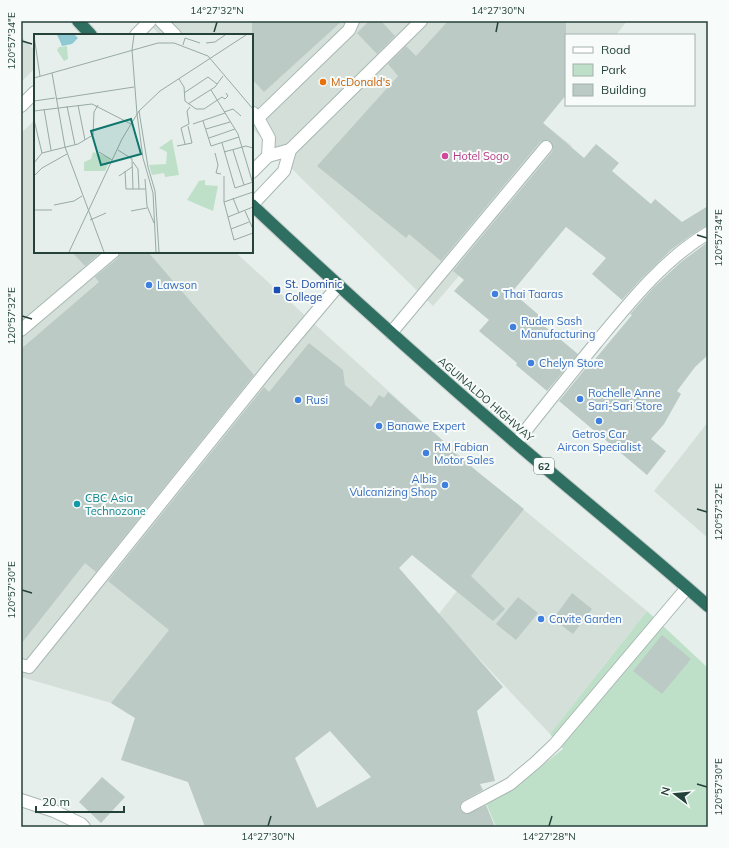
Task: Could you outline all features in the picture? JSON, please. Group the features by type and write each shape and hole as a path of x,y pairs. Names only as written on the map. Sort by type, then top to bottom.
{"highway":[{"path":"78,21 89,34"},
{"name":"AGUINALDO HIGHWAY","path":"253,206 338,286 516,443 708,606"}],"street":[{"path":"137,34 150,21"},
{"path":"161,21 174,34"},
{"path":"268,156 269,138 255,115 349,30 353,21"},
{"path":"253,204 284,170 290,150 421,21"},
{"path":"21,106 34,93"},
{"path":"391,333 546,147"},
{"path":"253,171 268,156 290,150"},
{"path":"516,443 637,293 670,262 708,233"},
{"path":"21,330 112,253"},
{"path":"21,665 29,667 274,362 338,286"},
{"path":"467,807 510,784 555,744 687,588"},
{"path":"21,800 54,811 81,824 84,827"}],"shaded area":[{"name":"Hotel Sogo","path":"146,21 627,21 617,34 565,34 565,96 543,123 572,146 433,306 304,181 253,129 253,34 159,34"},
{"path":"21,36 34,50 34,69 21,82"},
{"path":"34,121 34,253 236,253 479,473 647,611 550,734 438,615 484,557 342,432 170,740 111,703 21,677 21,133"},
{"path":"708,422 708,538 654,491"}],"green space":[{"path":"647,611 708,668 708,827 496,827 486,803 508,792 563,749 550,734"}],"building":[{"path":"252,21 342,21 264,92 253,80"},
{"path":"369,21 381,21 395,36 377,54 357,33"},
{"name":"Hotel Sogo","path":"448,21 566,21 565,96 543,123 584,158 596,144 619,163 612,171 651,204 655,199 682,222 708,206 708,226 687,238 671,250 622,300 592,274 606,258 566,227 512,292 547,322 544,326 578,354 547,391 479,331 489,320 454,291 464,280 453,271 552,152 553,148 551,142 547,140 540,142 441,261 409,234 406,238 317,166 398,76 388,64 406,46 416,56"},
{"path":"708,242 708,355 695,367 677,391 681,394 664,424 651,439 666,451 647,475 559,401 653,288 681,262"},
{"path":"73,253 100,253 85,266"},
{"name":"CBC Asia Technozone","path":"120,253 149,253 254,375 96,572 85,563 21,644 21,349 99,282 95,277 118,258"},
{"path":"309,343 343,370 345,385 371,407 379,395 384,398 388,392 451,448 449,449 524,509 471,576 505,609 493,621 412,555 399,568 503,687 477,711 495,781 480,784 483,790 463,801 460,806 461,811 467,814 486,805 495,827 205,827 188,782 121,760 135,718 111,703 169,630 108,581 264,387 269,392","holes":["330,731 371,777 317,808 295,758"]},
{"path":"572,593 592,609 573,634 553,619"},
{"path":"518,597 538,613 516,640 496,624"},
{"path":"662,635 691,659 662,694 633,671"},
{"path":"102,777 125,797 101,823 79,802"}],"place":[{"name":"McDonald's","path":"323,82"},
{"name":"Hotel Sogo","path":"445,156"},
{"name":"Lawson","path":"149,285"},
{"name":"St. Dominic College","path":"277,290"},
{"name":"Thai Taaras","path":"495,294"},
{"name":"Ruden Sash Manufacturing","path":"513,327"},
{"name":"Chelyn Store","path":"531,363"},
{"name":"Rochelle Anne Sari-Sari Store","path":"580,399"},
{"name":"Rusi","path":"298,400"},
{"name":"Getros Car Aircon Specialist","path":"599,421"},
{"name":"Banawe Expert","path":"379,426"},
{"name":"RM Fabian Motor Sales","path":"426,453"},
{"name":"Albis Vulcanizing Shop","path":"445,485"},
{"name":"CBC Asia Technozone","path":"77,504"},
{"name":"Cavite Garden","path":"541,619"}]}
